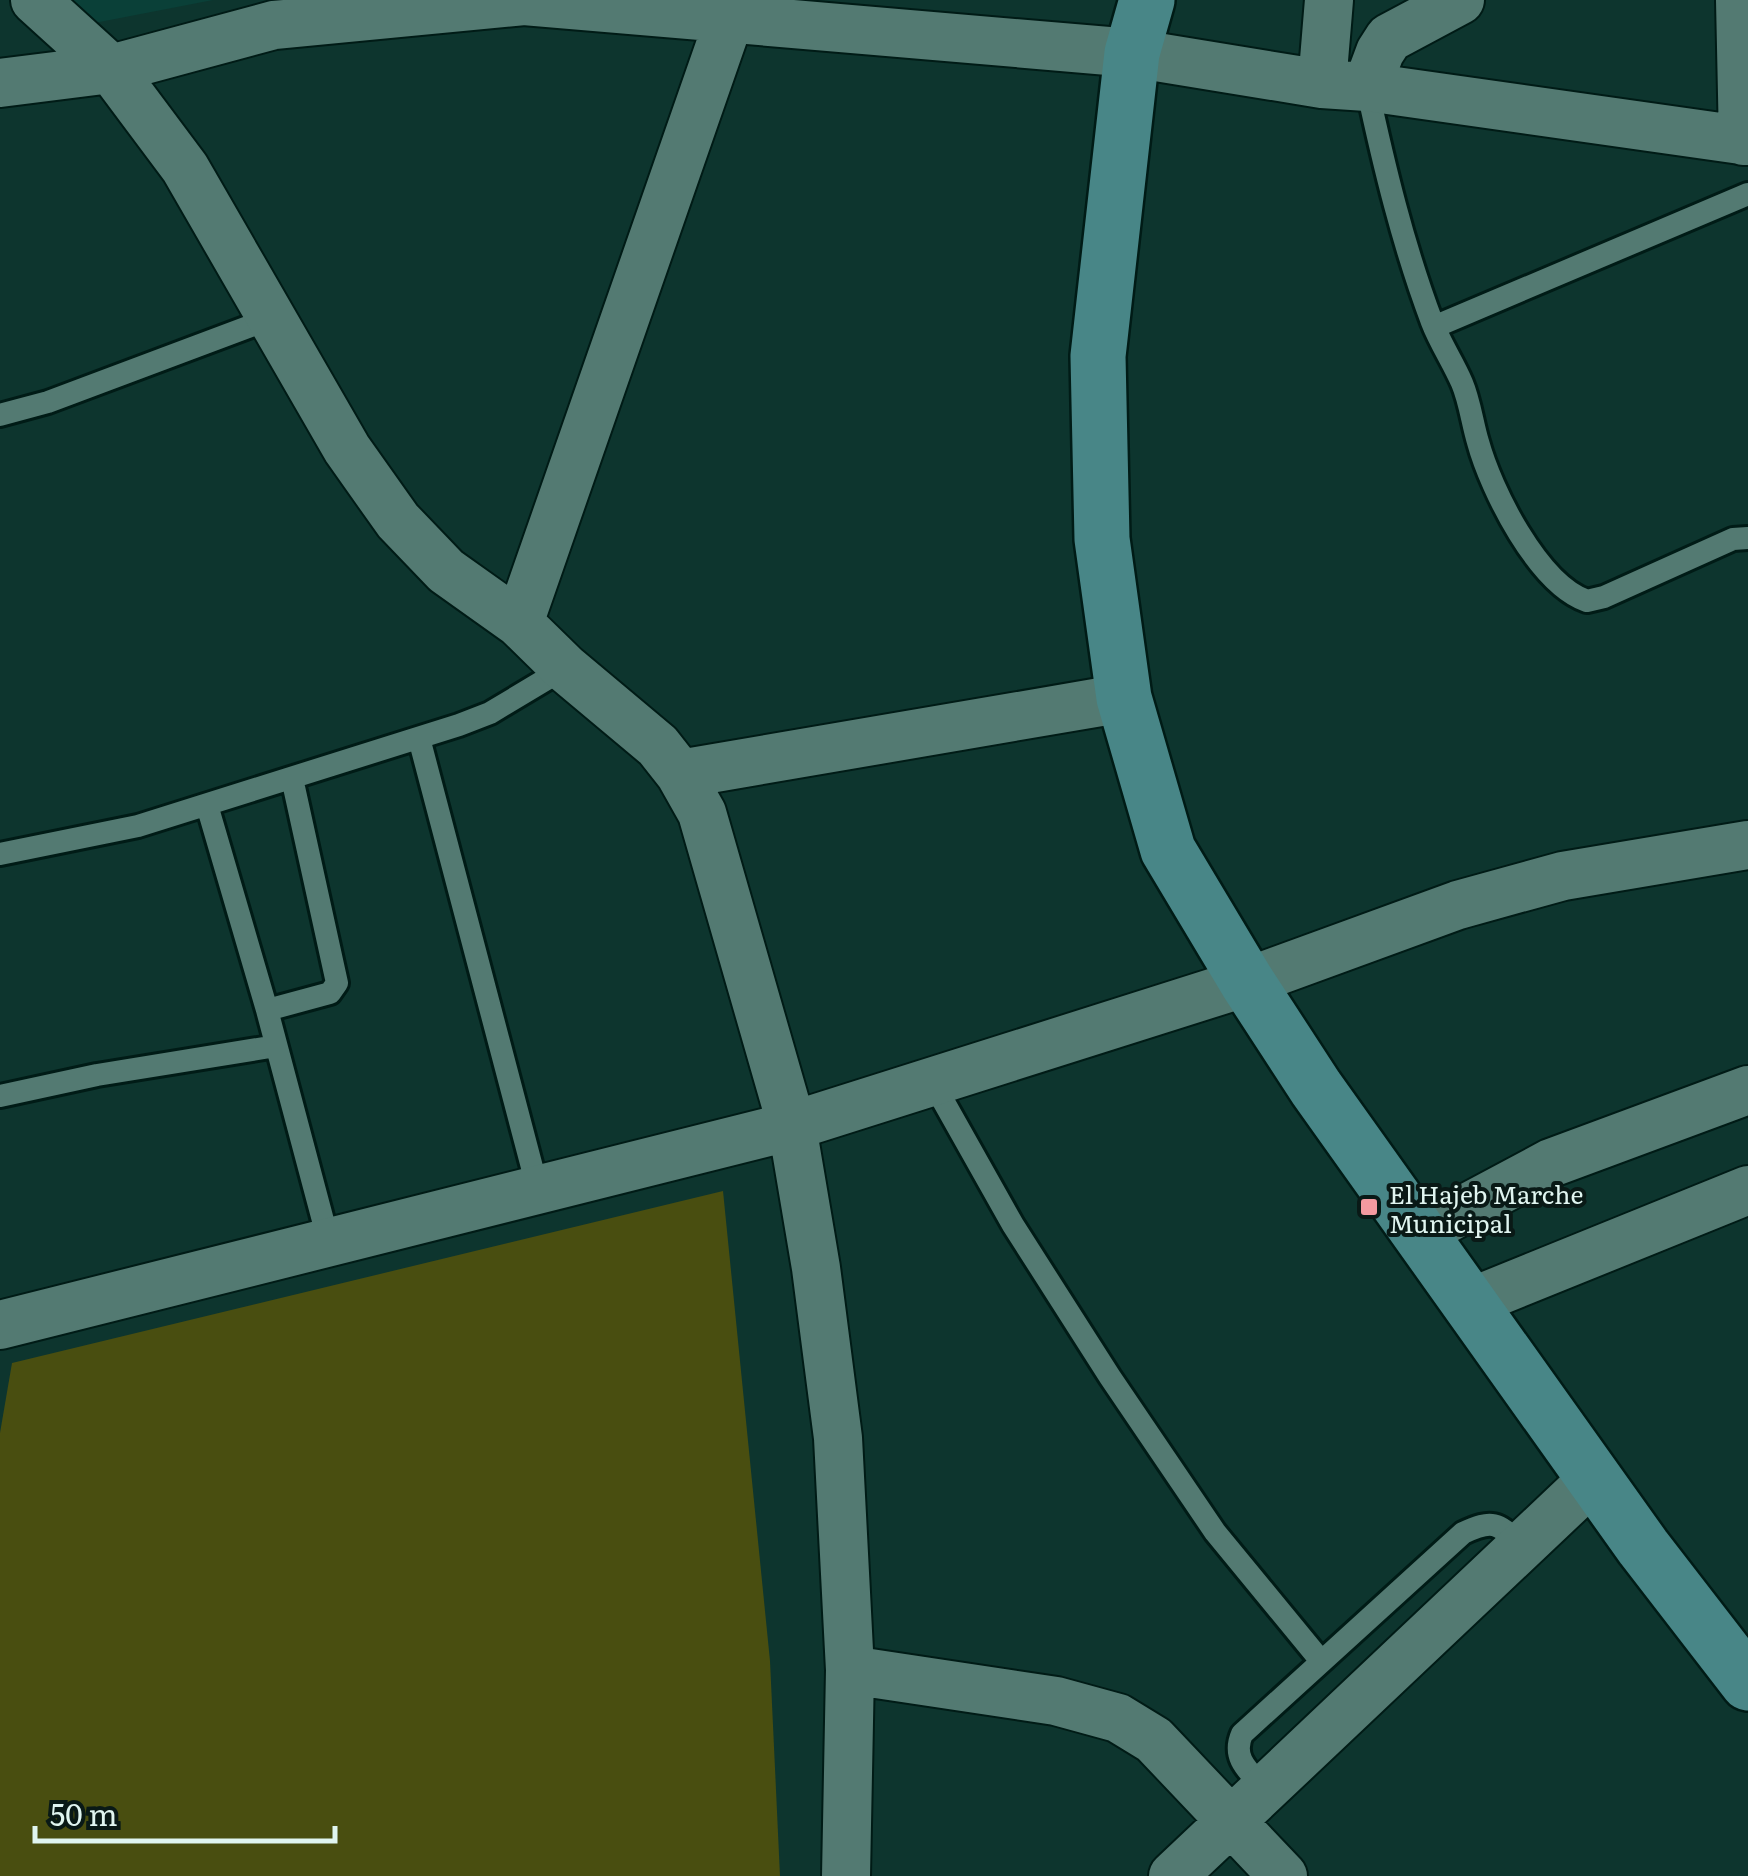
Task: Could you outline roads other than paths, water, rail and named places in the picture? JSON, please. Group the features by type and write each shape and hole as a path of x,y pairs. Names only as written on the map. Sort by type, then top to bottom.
{"street":[{"path":"34,0 111,69 185,168 347,450 398,521 446,571 519,623 565,668 658,746 680,774 702,813 792,1126 816,1268 838,1438 850,1670 846,1876"},
{"path":"0,83 111,69 274,25 524,0 1132,53 1746,141 1743,28"},
{"path":"1147,0 1132,53 1098,356 1102,539 1124,698 1168,850 1316,1088 1643,1547 1748,1683"},
{"path":"1329,0 1344,85"},
{"path":"1344,85 1390,38 1460,0"},
{"path":"519,623 729,20"},
{"path":"680,774 1124,698"},
{"path":"0,1326 792,1126 1247,982 1458,905 1563,876 1742,838"},
{"path":"1420,1234 1551,1163 1748,1090"},
{"path":"1469,1302 1748,1190"},
{"path":"1173,1876 1594,1478"},
{"path":"850,1670 1056,1700 1118,1718 1154,1740 1284,1876"}],"lane":[{"path":"1344,85 1389,187 1434,327 1462,384 1478,446 1524,546 1576,598 1587,601 1733,540 1748,538"},
{"path":"1434,327 1748,194"},
{"path":"0,415 48,402 272,318"},
{"path":"0,854 138,826 419,738 490,713 565,668"},
{"path":"419,738 538,1190"},
{"path":"267,1010 330,993 337,982 292,778"},
{"path":"207,805 329,1243"},
{"path":"0,1096 98,1075 276,1046"},
{"path":"932,1081 1014,1225 1110,1377 1214,1532 1320,1661"},
{"path":"1265,1789 1242,1764 1238,1742 1242,1734 1462,1532 1490,1522 1500,1525 1522,1546"}],"place":[{"name":"El Hajeb Marche Municipal","path":"1369,1207"}]}
